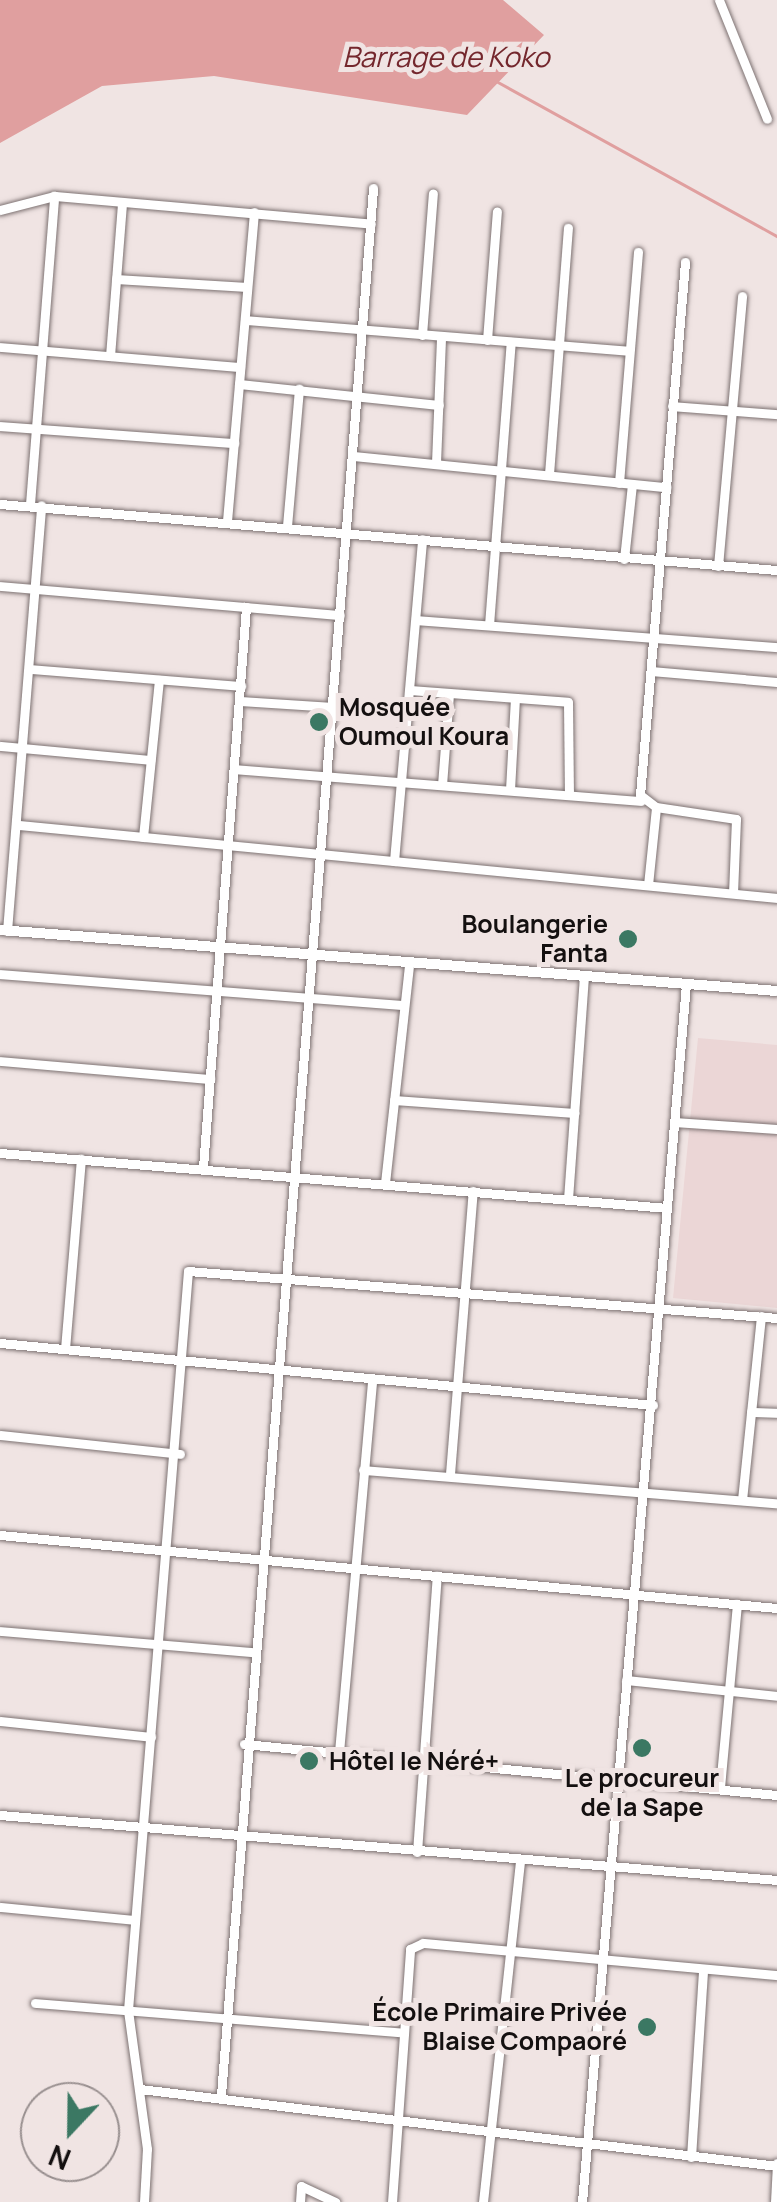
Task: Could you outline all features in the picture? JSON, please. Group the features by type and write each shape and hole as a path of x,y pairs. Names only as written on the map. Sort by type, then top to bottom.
{"street":[{"path":"718,0 767,118"},
{"path":"221,2095 222,2018 236,1836 314,956 373,188"},
{"path":"422,335 433,193"},
{"path":"0,210 54,196 370,224"},
{"path":"54,196 34,428 35,589 30,669 18,825 4,930 777,991"},
{"path":"110,356 122,202"},
{"path":"487,340 497,211"},
{"path":"227,522 254,212"},
{"path":"549,474 568,228"},
{"path":"619,483 638,252"},
{"path":"641,801 685,262"},
{"path":"116,280 248,287"},
{"path":"718,566 742,296"},
{"path":"244,320 628,352"},
{"path":"436,463 441,336"},
{"path":"489,626 511,342"},
{"path":"0,347 240,368"},
{"path":"239,384 438,405"},
{"path":"287,526 299,388"},
{"path":"672,406 777,414"},
{"path":"0,426 234,443"},
{"path":"353,456 666,487"},
{"path":"624,558 632,484"},
{"path":"0,504 776,570 777,556"},
{"path":"394,861 422,539"},
{"path":"0,586 340,615"},
{"path":"203,1167 215,948 228,845 246,607"},
{"path":"416,620 777,647"},
{"path":"30,669 241,686"},
{"path":"652,671 777,682"},
{"path":"143,837 159,680"},
{"path":"410,690 571,706 568,795"},
{"path":"442,785 449,692"},
{"path":"510,790 516,698"},
{"path":"240,700 333,707"},
{"path":"0,746 150,760"},
{"path":"234,769 641,801 656,807 736,819 733,893"},
{"path":"648,885 656,807"},
{"path":"18,825 777,898"},
{"path":"385,1183 409,964"},
{"path":"0,974 213,987 404,1005"},
{"path":"568,1199 584,978"},
{"path":"582,2202 626,1680 654,1405 658,1308 686,984"},
{"path":"0,1061 210,1080"},
{"path":"394,1100 574,1112"},
{"path":"674,1122 777,1130"},
{"path":"0,1154 293,1174 667,1208"},
{"path":"65,1349 82,1159"},
{"path":"450,1474 473,1190"},
{"path":"144,2202 140,2089 128,2010 141,1827 180,1454 193,1266 777,1318"},
{"path":"742,1500 761,1316"},
{"path":"0,1343 654,1405"},
{"path":"339,1752 351,1568 372,1379"},
{"path":"751,1412 777,1414"},
{"path":"0,1434 180,1454"},
{"path":"363,1470 450,1474 777,1504"},
{"path":"0,1535 777,1608"},
{"path":"416,1852 437,1576"},
{"path":"720,1787 737,1604"},
{"path":"0,1631 252,1652"},
{"path":"626,1680 732,1686 777,1696"},
{"path":"0,1721 151,1737"},
{"path":"244,1744 777,1794"},
{"path":"0,1815 520,1862 777,1880"},
{"path":"483,2202 506,1952 520,1862"},
{"path":"0,1906 134,1920"},
{"path":"392,2202 399,2032 410,1949 506,1952 777,1974"},
{"path":"691,2157 704,1971"},
{"path":"34,2004 399,2032"},
{"path":"140,2089 221,2095 248,2107 586,2148 777,2165 775,2202"},
{"path":"300,2202 301,2186 336,2202"}],"shaded area":[{"path":"698,1038 777,1045 777,1308 673,1298"}],"water":[{"name":"Barrage de Koko","path":"0,0 503,0 544,35 467,115 214,76 102,86 0,143"}],"waterway":[{"path":"498,82 777,236"}],"place":[{"name":"Mosquée Oumoul Koura","path":"319,722"},
{"name":"Boulangerie Fanta","path":"628,939"},
{"name":"Le procureur de la Sape","path":"642,1748"},
{"name":"Hôtel le Néré+","path":"309,1761"},
{"name":"École Primaire Privée Blaise Compaoré","path":"647,2027"}]}
